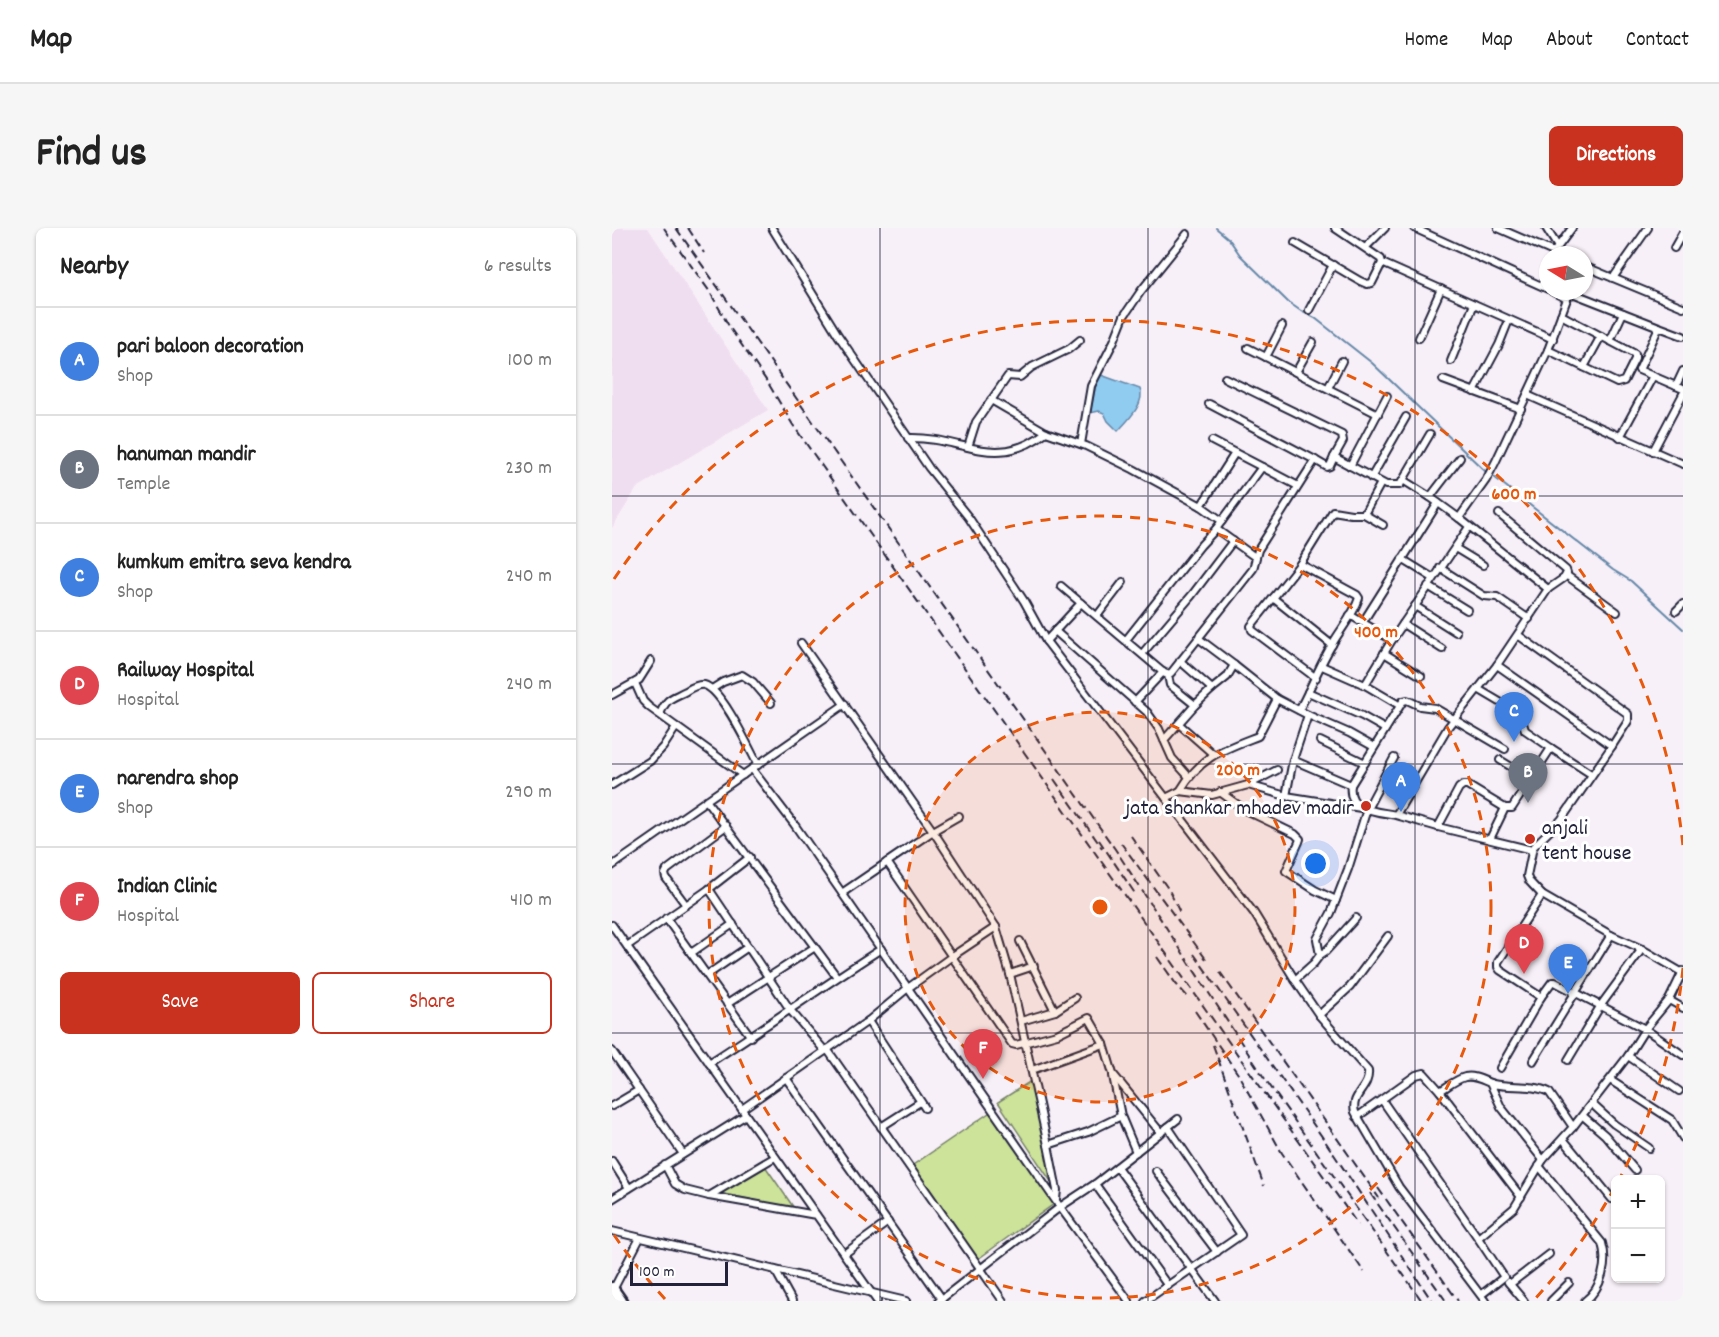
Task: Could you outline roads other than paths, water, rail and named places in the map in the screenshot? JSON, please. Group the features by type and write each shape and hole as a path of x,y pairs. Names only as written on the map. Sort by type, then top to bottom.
{"highway":[{"path":"613,1294 621,1301"}],"street":[{"path":"772,228 838,335 929,468 969,518 1047,641 1254,913 1319,1015 1368,1071 1368,1079 1353,1106 1399,1187 1483,1298 1504,1277"},
{"path":"1335,228 1378,255 1382,263 1553,339"},
{"path":"1366,247 1385,228"},
{"path":"1414,228 1539,284"},
{"path":"1498,228 1544,246"},
{"path":"1546,228 1555,246"},
{"path":"1560,246 1572,228"},
{"path":"1613,278 1648,228"},
{"path":"1674,248 1683,232"},
{"path":"1081,444 1092,386 1124,316 1187,234"},
{"path":"1294,243 1367,284 1375,279 1382,263"},
{"path":"1309,310 1333,265"},
{"path":"1593,270 1683,306"},
{"path":"1419,338 1441,289"},
{"path":"1458,518 1486,480 1521,410 1553,339 1567,300"},
{"path":"1590,300 1683,336"},
{"path":"1451,361 1474,304"},
{"path":"1610,341 1623,313"},
{"path":"1548,350 1621,383 1636,357 1635,354 1561,315"},
{"path":"1474,392 1509,320"},
{"path":"1266,357 1282,326"},
{"path":"1639,370 1659,327"},
{"path":"1584,367 1601,336"},
{"path":"968,447 976,422 1008,376 1020,377 1032,367 1069,349 1080,340"},
{"path":"1296,372 1313,342"},
{"path":"1248,348 1378,414"},
{"path":"1328,388 1342,361"},
{"path":"1631,367 1683,391 1653,452"},
{"path":"1676,386 1683,371"},
{"path":"1620,437 1653,376"},
{"path":"1209,404 1327,467 1330,466 1343,441 1342,435 1225,378"},
{"path":"1443,380 1521,410"},
{"path":"1527,395 1683,464"},
{"path":"1350,466 1388,396"},
{"path":"991,400 1046,432 1081,444 1133,469 1201,506 1222,521"},
{"path":"1371,478 1406,417"},
{"path":"908,438 923,437 1005,452 1024,446 1046,432"},
{"path":"1334,457 1381,483 1400,485 1430,434"},
{"path":"1212,441 1298,486"},
{"path":"1201,506 1235,453"},
{"path":"1430,497 1460,458"},
{"path":"1165,673 1172,674 1253,569 1255,556 1315,460"},
{"path":"1126,640 1216,529 1262,467"},
{"path":"1403,480 1458,518 1548,589"},
{"path":"1364,514 1381,483"},
{"path":"1363,622 1438,503"},
{"path":"1316,678 1252,630 1252,621 1300,564 1333,511 1364,514 1383,525"},
{"path":"1498,514 1566,570 1566,575 1617,612"},
{"path":"1365,685 1392,640 1469,527"},
{"path":"1216,529 1255,556"},
{"path":"1142,654 1233,541"},
{"path":"1455,548 1483,565"},
{"path":"1402,559 1434,578"},
{"path":"1299,710 1332,645 1358,602 1357,595 1300,564"},
{"path":"1440,568 1485,596 1497,597 1529,619"},
{"path":"1396,815 1454,719 1497,665 1548,589 1566,575"},
{"path":"1097,616 1123,582"},
{"path":"1061,586 1165,673 1170,685 1195,705"},
{"path":"1428,586 1467,610"},
{"path":"1273,598 1332,645"},
{"path":"1047,641 1081,603"},
{"path":"1676,611 1683,604"},
{"path":"1415,606 1456,632"},
{"path":"1350,615 1392,640"},
{"path":"1403,624 1442,649"},
{"path":"1055,630 1155,722 1172,758 1189,777"},
{"path":"1478,1238 1514,1208 1543,1160 1583,1116 1628,1056 1645,1029 1669,999 1683,972 1642,948 1611,935 1542,895 1529,881 1527,876 1532,850 1561,820 1628,721 1628,714 1518,635"},
{"path":"1198,638 1277,699 1374,747"},
{"path":"801,643 933,831 996,927 1010,974 1032,1070 1057,1190 1056,1200"},
{"path":"1384,653 1421,676"},
{"path":"612,684 615,693 635,683 651,661"},
{"path":"1180,662 1212,689"},
{"path":"1164,740 1195,705 1227,677 1234,665"},
{"path":"1497,665 1612,746"},
{"path":"1322,666 1365,685 1399,705"},
{"path":"1135,702 1165,673"},
{"path":"712,689 742,675 753,682 771,703"},
{"path":"635,683 643,701 743,775"},
{"path":"660,714 665,703 674,695 704,685 712,689 731,714 755,767 1060,1207 1129,1301"},
{"path":"1478,689 1520,714 1525,730 1591,774"},
{"path":"1308,692 1354,712 1385,729"},
{"path":"1166,798 1180,791 1189,777 1213,754 1257,736 1277,699"},
{"path":"1364,808 1351,797 1352,785 1399,705 1407,700 1420,706 1430,706 1505,749"},
{"path":"612,866 845,704"},
{"path":"1286,796 1293,760 1308,716"},
{"path":"1179,724 1213,754"},
{"path":"612,785 650,761 663,747 676,727"},
{"path":"1320,741 1365,763"},
{"path":"1438,827 1459,788 1463,785 1467,785 1505,808 1512,808 1551,748"},
{"path":"1320,955 1317,939 1336,900 1356,847 1364,808 1394,758"},
{"path":"1293,760 1352,785"},
{"path":"1500,760 1531,779"},
{"path":"1180,791 1204,795 1220,792 1248,784 1277,770"},
{"path":"1248,784 1286,796 1396,815 1532,850"},
{"path":"1220,792 1245,810 1295,834 1300,839 1287,871 1315,890 1336,900"},
{"path":"706,800 837,977"},
{"path":"1490,839 1505,808"},
{"path":"842,893 958,816"},
{"path":"686,905 666,878 667,870 726,826"},
{"path":"627,946 709,889 750,857"},
{"path":"887,862 1007,1039 1016,1045 1057,1034 1089,1018 1104,1044 1113,1074 1121,1116 1136,1152"},
{"path":"709,889 791,1011 826,1050 1003,1301"},
{"path":"1541,997 1498,967 1542,895"},
{"path":"666,918 751,1037"},
{"path":"1295,980 1356,918"},
{"path":"691,953 733,924"},
{"path":"612,925 877,1301"},
{"path":"612,1199 744,1112 786,1078 868,1021 908,988 996,927"},
{"path":"1533,1061 1611,935"},
{"path":"1319,1015 1350,987 1388,936"},
{"path":"1020,941 1055,1011"},
{"path":"706,975 748,947"},
{"path":"727,1004 815,947"},
{"path":"1568,1060 1601,1005 1642,948"},
{"path":"710,1063 881,949"},
{"path":"1010,974 1034,966"},
{"path":"1500,1068 1552,982 1577,992 1645,1029 1683,1055"},
{"path":"1021,1021 1055,1011 1075,998"},
{"path":"1669,999 1683,1008"},
{"path":"868,1021 925,1108"},
{"path":"1032,1070 1104,1044"},
{"path":"612,1051 683,1154"},
{"path":"1628,1056 1679,1091"},
{"path":"1358,1117 1424,1073 1429,1076 1521,1197"},
{"path":"1113,1074 1161,1133"},
{"path":"1440,1091 1467,1077 1549,1092 1573,1127"},
{"path":"786,1078 940,1300 1178,1119"},
{"path":"1610,1080 1672,1120 1683,1138"},
{"path":"1490,1083 1501,1107 1543,1160"},
{"path":"612,1106 639,1090"},
{"path":"1382,1100 1504,1277 1524,1301"},
{"path":"881,1127 920,1102"},
{"path":"1592,1104 1614,1124 1649,1148"},
{"path":"1048,1145 1088,1132 1121,1116"},
{"path":"1583,1116 1605,1135 1635,1170"},
{"path":"1605,1135 1614,1124"},
{"path":"1145,1301 1241,1235 1168,1127"},
{"path":"1563,1139 1611,1198"},
{"path":"709,1196 775,1157"},
{"path":"612,1161 629,1188"},
{"path":"665,1165 675,1184 680,1188 709,1196 816,1215"},
{"path":"1539,1166 1602,1243 1605,1252 1598,1286 1585,1301"},
{"path":"1117,1167 1215,1301"},
{"path":"1156,1171 1217,1252"},
{"path":"1095,1184 1168,1286"},
{"path":"844,1254 888,1222"},
{"path":"612,1231 906,1301"},
{"path":"613,1294 640,1238"},
{"path":"1510,1284 1549,1254"},
{"path":"775,1270 792,1301"},
{"path":"1551,1301 1569,1283"}],"water":[{"path":"1101,375 1140,389 1138,406 1118,431 1104,413 1099,411 1090,413 1097,379"}],"waterway":[{"path":"1216,228 1288,302 1315,318 1372,363 1485,471"},
{"path":"1494,477 1613,570 1631,581 1683,629"}],"railway":[{"path":"664,228 710,292 730,328 768,383 793,425 1358,1225"},
{"path":"676,228 1115,849 1263,1076 1422,1301"},
{"path":"688,228 704,253"},
{"path":"1054,779 1102,848"},
{"path":"1131,836 1169,890 1181,915"},
{"path":"1099,840 1136,895"},
{"path":"1121,843 1206,959"},
{"path":"1194,954 1325,1141 1432,1301"},
{"path":"1157,957 1188,997"},
{"path":"1220,972 1379,1198"},
{"path":"1195,1011 1238,1074 1282,1153 1364,1272"},
{"path":"1213,1045 1264,1186"},
{"path":"1378,1188 1458,1301"},
{"path":"1370,1193 1446,1301"}],"place":[{"name":"kumkum emitra seva kendra","path":"1514,742"},
{"name":"hanuman mandir","path":"1528,803"},
{"name":"jata shankar mhadev madir","path":"1366,806"},
{"name":"pari baloon decoration","path":"1401,812"},
{"name":"anjali tent house","path":"1530,839"},
{"name":"Railway Hospital","path":"1524,974"},
{"name":"narendra shop","path":"1568,994"},
{"name":"Indian Clinic","path":"983,1079"}]}
